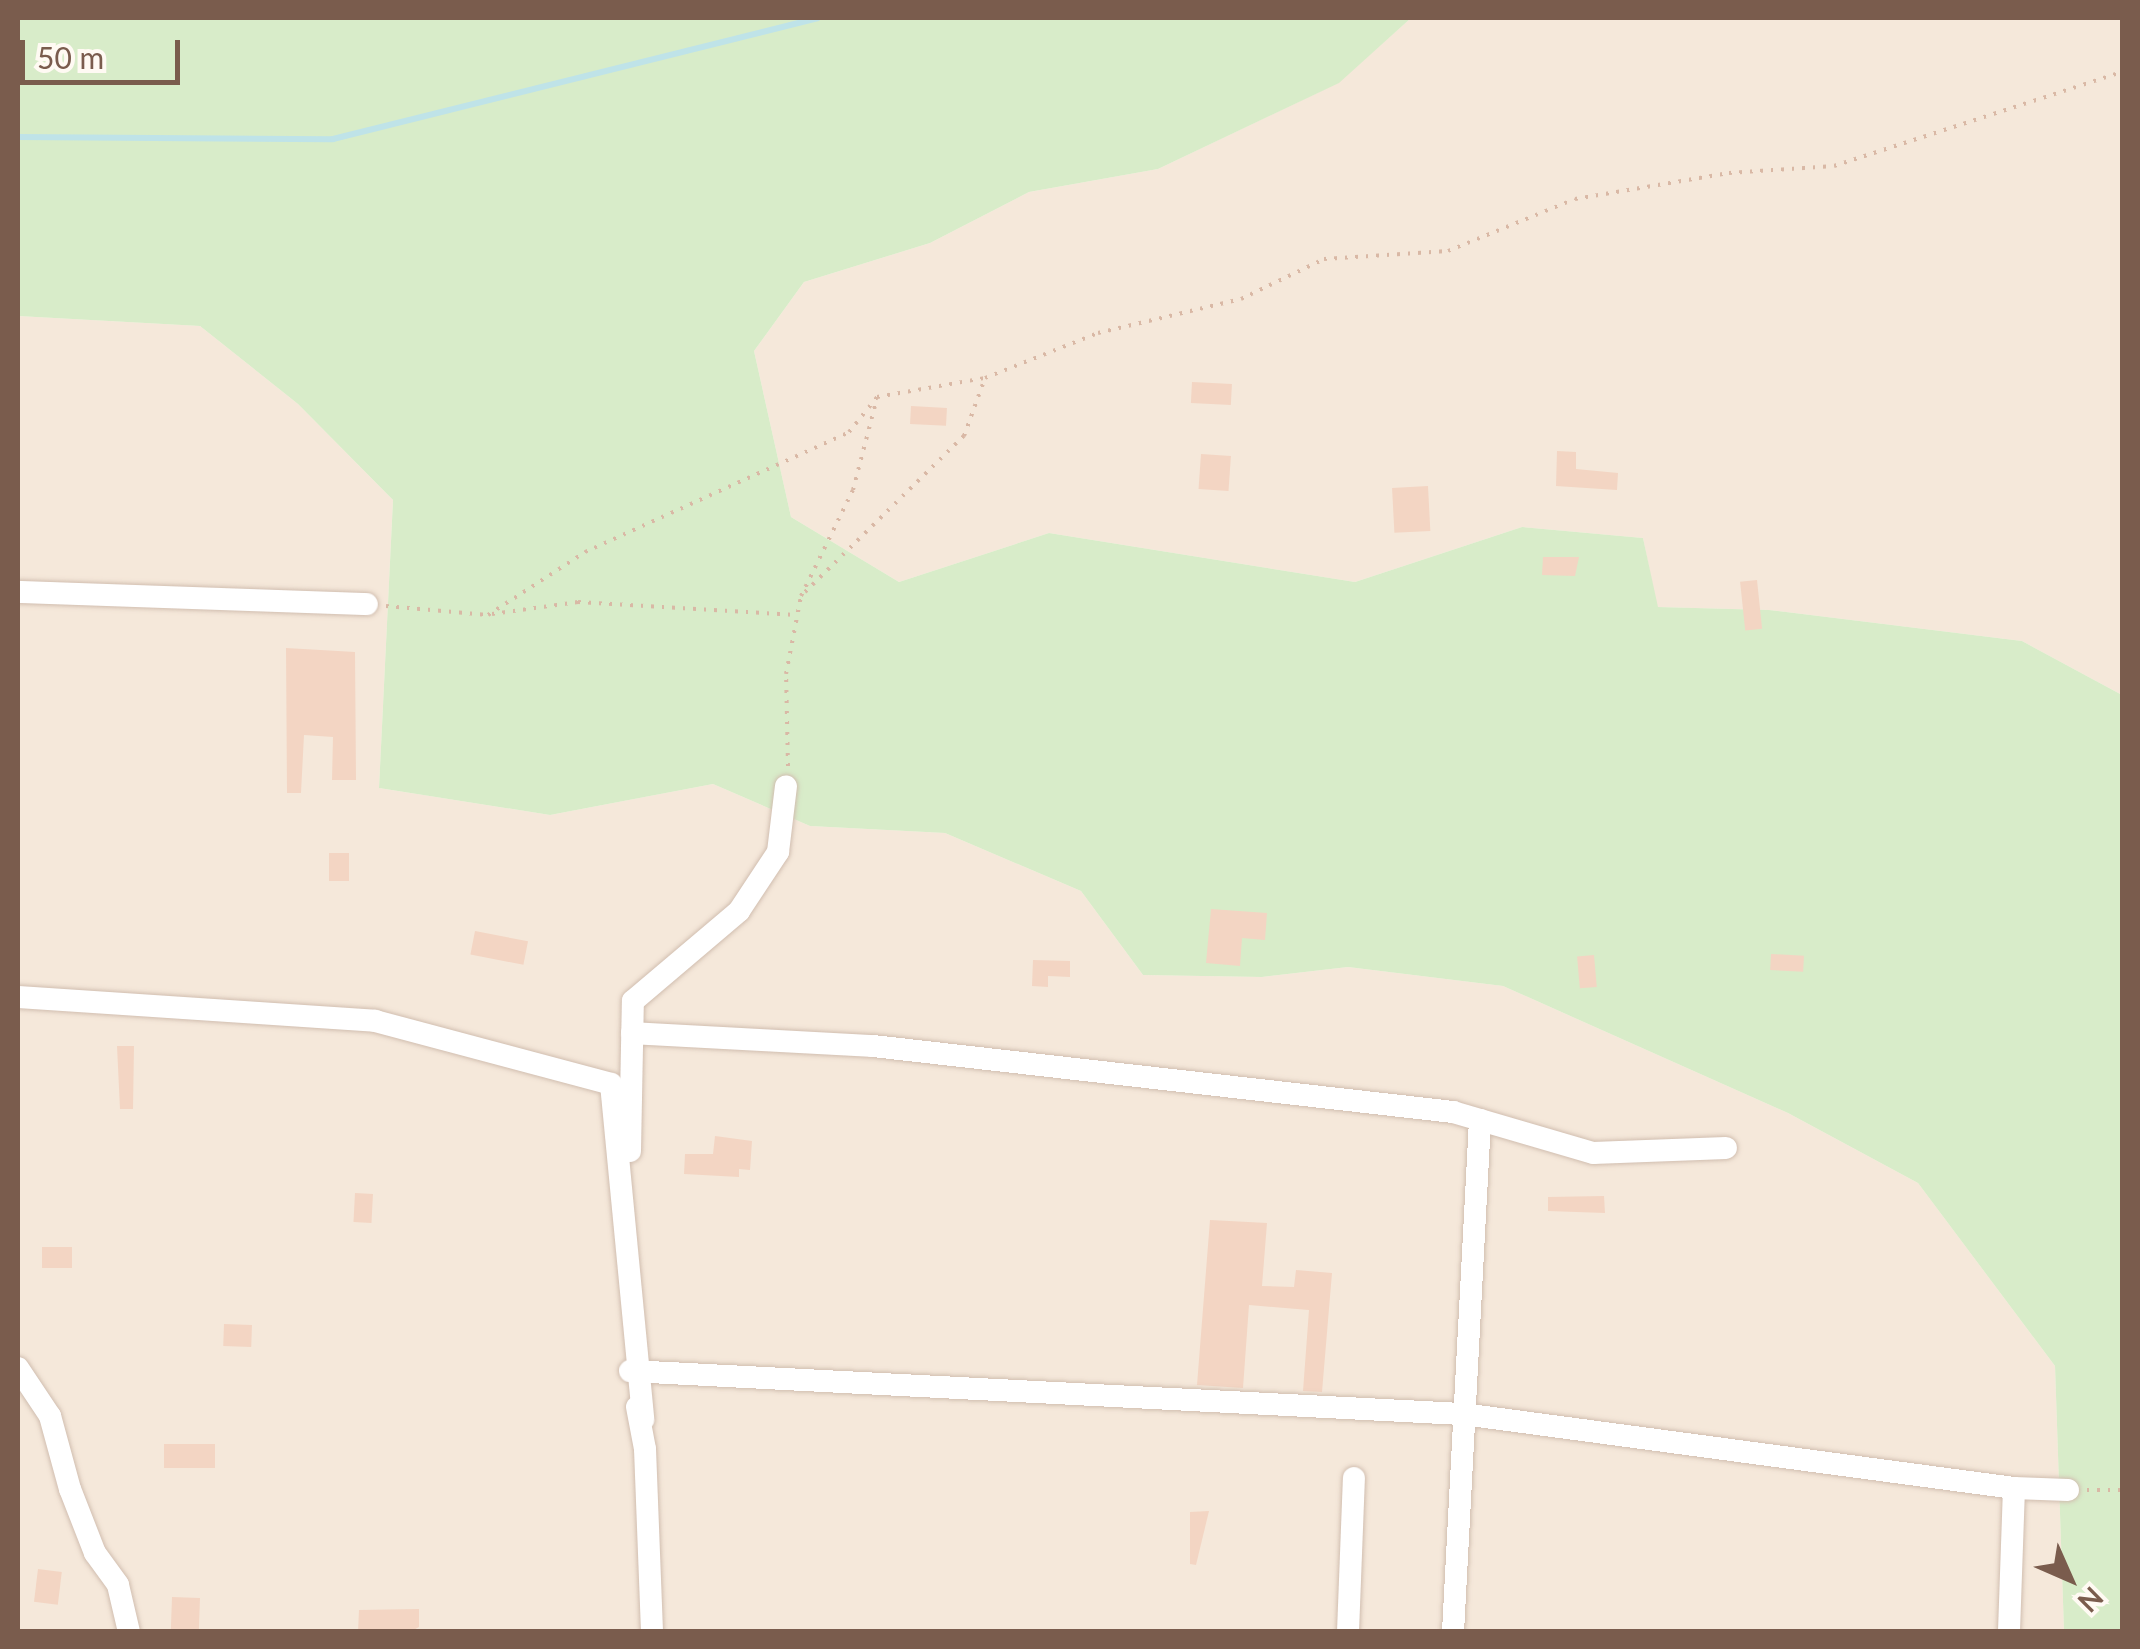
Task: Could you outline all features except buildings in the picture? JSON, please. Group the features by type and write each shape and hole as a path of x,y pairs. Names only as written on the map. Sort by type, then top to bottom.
{"street":[{"path":"18,592 367,604"},
{"path":"652,1632 646,1449 630,1371 633,1001 739,910 778,852 786,786"},
{"path":"18,997 376,1021 611,1084 643,1418"},
{"path":"632,1033 872,1046 1480,1120 1593,1154 1726,1148"},
{"path":"1453,1632 1480,1120"},
{"path":"18,1368 50,1416 70,1489 94,1553 118,1585 129,1632"},
{"path":"630,1371 1463,1414 2014,1488 2068,1490"},
{"path":"1348,1632 1354,1478"},
{"path":"2009,1632 2014,1488"}],"path":[{"path":"488,615 586,552 849,432 877,398 985,378 1098,333 1241,299 1324,258 1448,252 1575,199 1729,173 1834,166 2122,72"},
{"path":"801,596 964,436 985,378"},
{"path":"786,786 786,674 801,596 853,490 877,398"},
{"path":"367,604 488,615 578,602 798,615"},
{"path":"2068,1490 2122,1490"}],"shaded area":[{"path":"1411,18 2122,18 2122,695 2022,641 1769,610 1657,607 1643,538 1522,527 1355,582 1049,533 899,582 791,517 754,351 804,282 930,243 1029,192 1158,169 1338,83"},
{"path":"18,316 200,326 298,404 393,500 379,788 550,815 713,784 810,826 945,833 1081,891 1143,975 1262,977 1348,967 1503,986 1788,1113 1918,1183 2055,1366 2064,1631 18,1631"}],"green space":[{"path":"18,18 1411,18 1339,83 1158,169 1029,192 930,243 804,282 754,351 791,517 899,582 1049,533 1355,582 1522,527 1643,538 1658,607 1769,610 2022,641 2122,695 2122,1631 2064,1631 2055,1366 1918,1183 1788,1113 1503,986 1348,967 1262,977 1143,975 1081,891 945,833 810,826 713,784 550,815 379,788 393,500 298,404 200,326 18,316"}],"waterway":[{"path":"18,137 333,139 817,18"}]}
